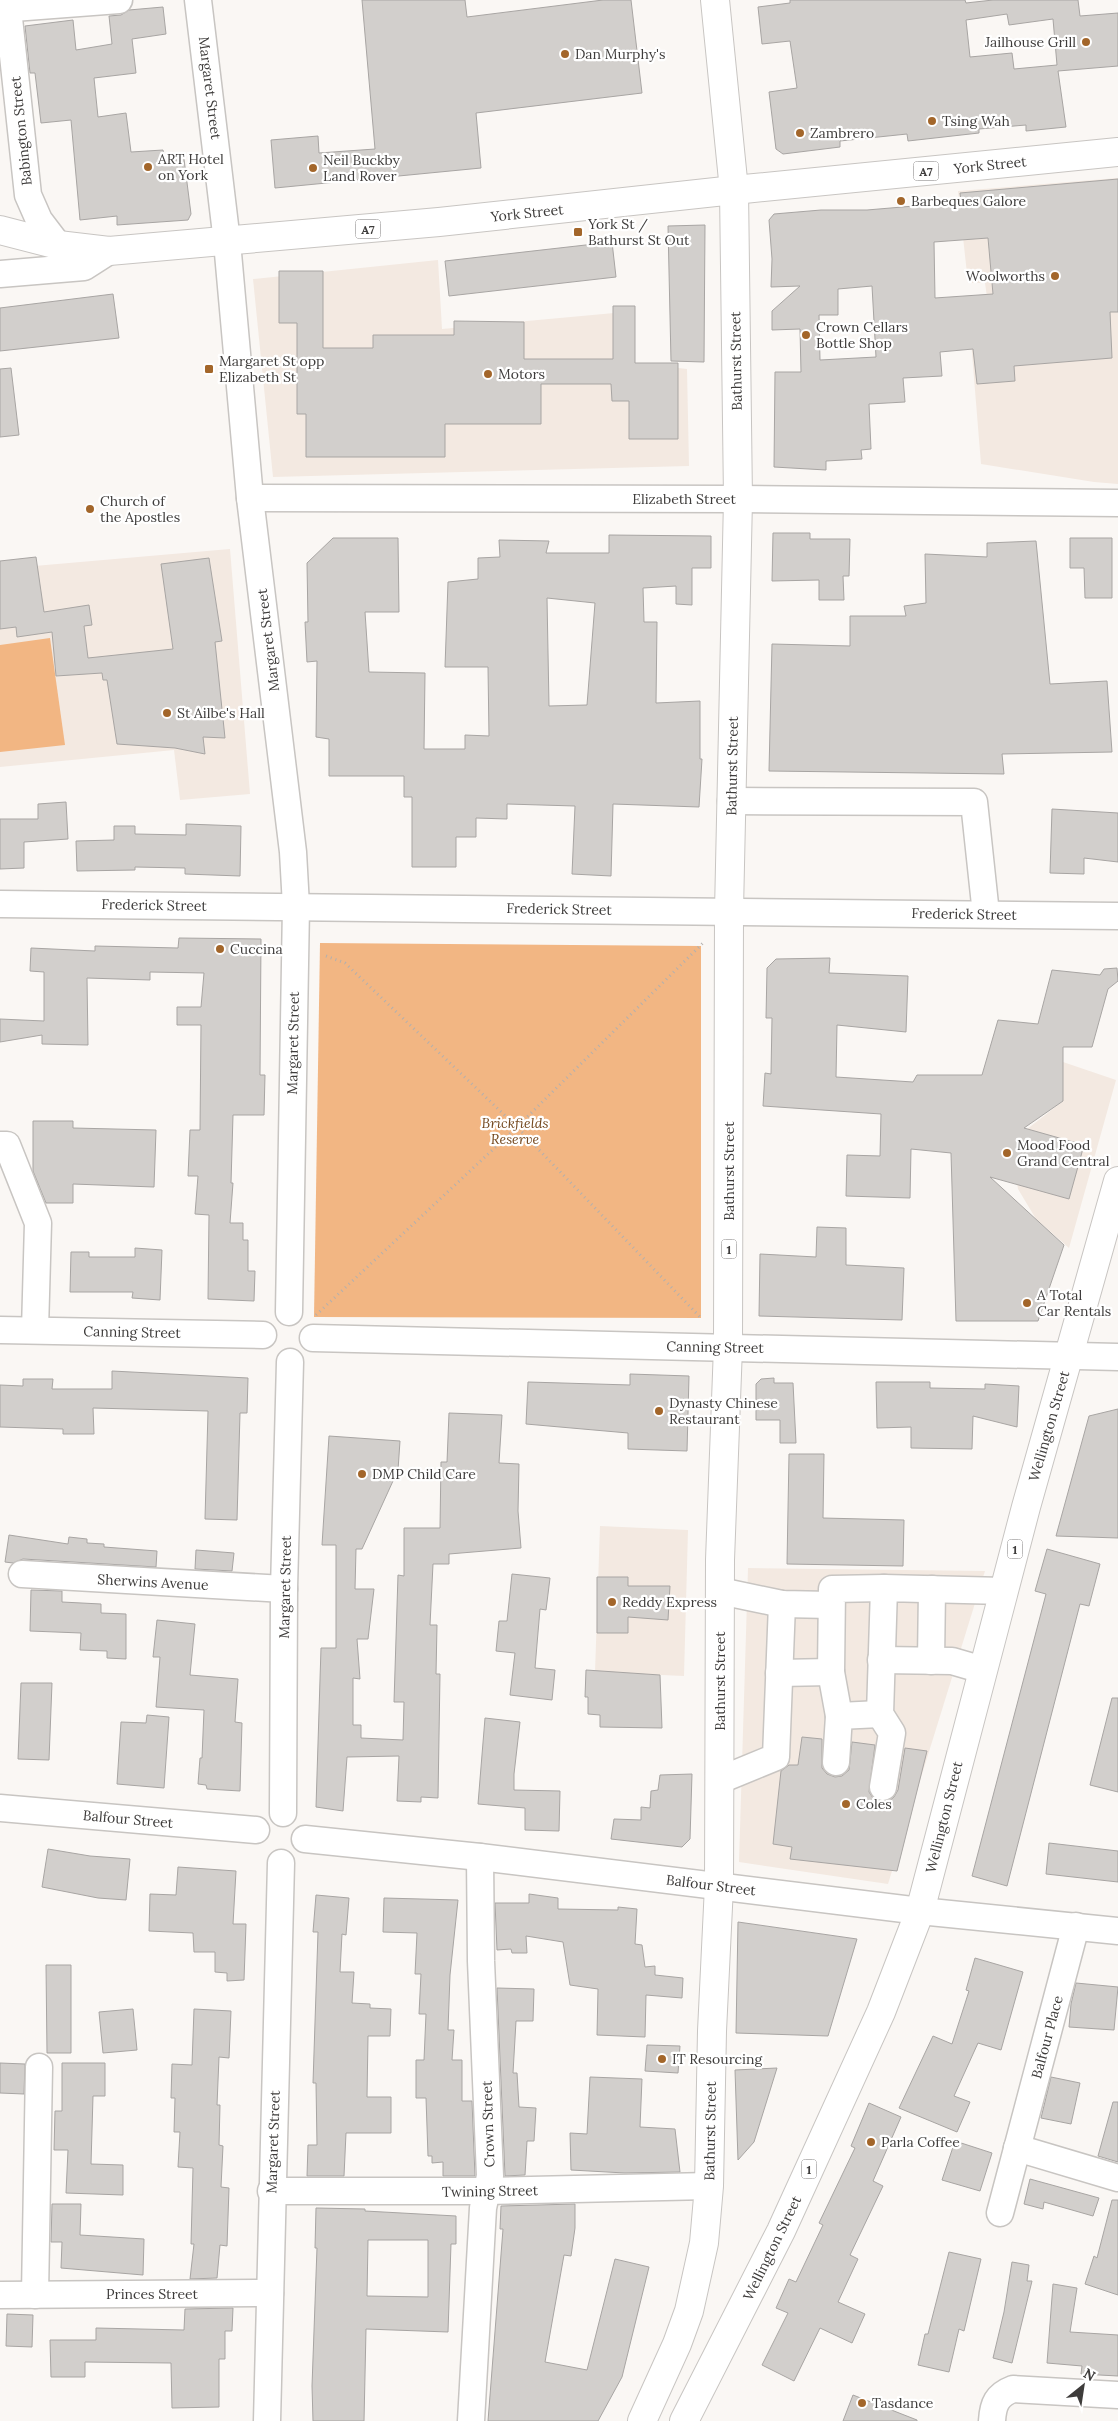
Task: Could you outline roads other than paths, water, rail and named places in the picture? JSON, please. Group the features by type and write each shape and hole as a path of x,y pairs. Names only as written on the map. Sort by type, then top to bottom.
{"highway":[{"name":"Bathurst Street","path":"642,2421 677,2344 689,2311 704,2243 709,2186 712,2031 719,1886 720,1591 728,1347 731,801 738,499 734,190 715,0"},
{"name":"York Street","path":"109,251 439,222 734,190 1118,152"},
{"name":"A7","path":"0,230 58,245 109,251"},
{"name":"Wellington Street","path":"684,2421 782,2231 881,2012 920,1911 982,1670 1118,1181"}],"street":[{"path":"4,9 119,0"},
{"name":"Margaret Street","path":"198,0 227,242 250,498 294,852 296,906 289,1312"},
{"name":"Babington Street","path":"4,9 28,195 39,220 58,245"},
{"name":"York Street","path":"0,274 84,266 109,251"},
{"name":"Elizabeth Street","path":"250,498 738,499 1118,503"},
{"path":"731,801 974,802 986,914"},
{"name":"Frederick Street","path":"0,904 1118,916"},
{"path":"0,1145 7,1145 38,1223 35,1330"},
{"path":"289,1312 304,1318 312,1331 314,1328 308,1352 297,1360 290,1362 281,1361 268,1351 263,1335 269,1321 281,1313 289,1312"},
{"name":"Canning Street","path":"314,1328 728,1347 1118,1356"},
{"name":"Canning Street","path":"0,1330 263,1335"},
{"name":"Margaret Street","path":"283,1813 284,1589 290,1362"},
{"name":"Sherwins Avenue","path":"22,1574 284,1589"},
{"path":"836,1762 839,1716 831,1672 832,1589 884,1588 1004,1591"},
{"path":"883,1787 892,1733 880,1714 884,1588"},
{"path":"931,1661 932,1589"},
{"path":"720,1591 782,1604 831,1605"},
{"path":"720,1780 776,1757 782,1604"},
{"path":"881,1660 952,1661 982,1670"},
{"path":"780,1673 831,1672"},
{"path":"839,1716 880,1714"},
{"name":"Balfour Street","path":"0,1808 256,1830"},
{"path":"283,1813 296,1819 304,1832 303,1847 294,1858 281,1863 266,1858 260,1853 255,1838 256,1830 258,1824 269,1815 283,1813"},
{"name":"Balfour Street","path":"304,1839 480,1857 920,1911 1118,1931"},
{"name":"Crown Street","path":"471,2421 483,2208 490,2176 481,1962 480,1857"},
{"name":"Margaret Street","path":"267,2421 271,2191 281,1863"},
{"name":"Balfour Place","path":"1000,2213 1076,1926"},
{"path":"35,2295 39,2067"},
{"path":"1017,2148 1118,2178"},
{"name":"Twining Street","path":"271,2191 486,2191 709,2186"},
{"name":"Princes Street","path":"0,2295 270,2293"},
{"path":"992,2421 995,2402 1003,2393 1013,2389 1118,2396"}],"place":[{"name":"Jailhouse Grill","path":"1086,42"},
{"name":"Dan Murphy's","path":"565,54"},
{"name":"Tsing Wah","path":"932,121"},
{"name":"Zambrero","path":"800,133"},
{"name":"ART Hotel on York","path":"148,167"},
{"name":"Neil Buckby Land Rover","path":"313,168"},
{"name":"Barbeques Galore","path":"901,201"},
{"name":"York St / Bathurst St Out","path":"578,232"},
{"name":"Woolworths","path":"1055,276"},
{"name":"Crown Cellars Bottle Shop","path":"806,335"},
{"name":"Margaret St opp Elizabeth St","path":"209,369"},
{"name":"Motors","path":"488,374"},
{"name":"Church of the Apostles","path":"90,509"},
{"name":"St Ailbe's Hall","path":"167,713"},
{"name":"Cuccina","path":"220,949"},
{"name":"Mood Food Grand Central","path":"1007,1153"},
{"name":"A Total Car Rentals","path":"1027,1303"},
{"name":"Dynasty Chinese Restaurant","path":"659,1411"},
{"name":"DMP Child Care","path":"362,1474"},
{"name":"Reddy Express","path":"612,1602"},
{"name":"Coles","path":"846,1804"},
{"name":"IT Resourcing","path":"662,2059"},
{"name":"Parla Coffee","path":"871,2142"},
{"name":"Tasdance","path":"862,2403"}],"park label":[{"name":"Brickfields Reserve","path":"515,1132"}]}
